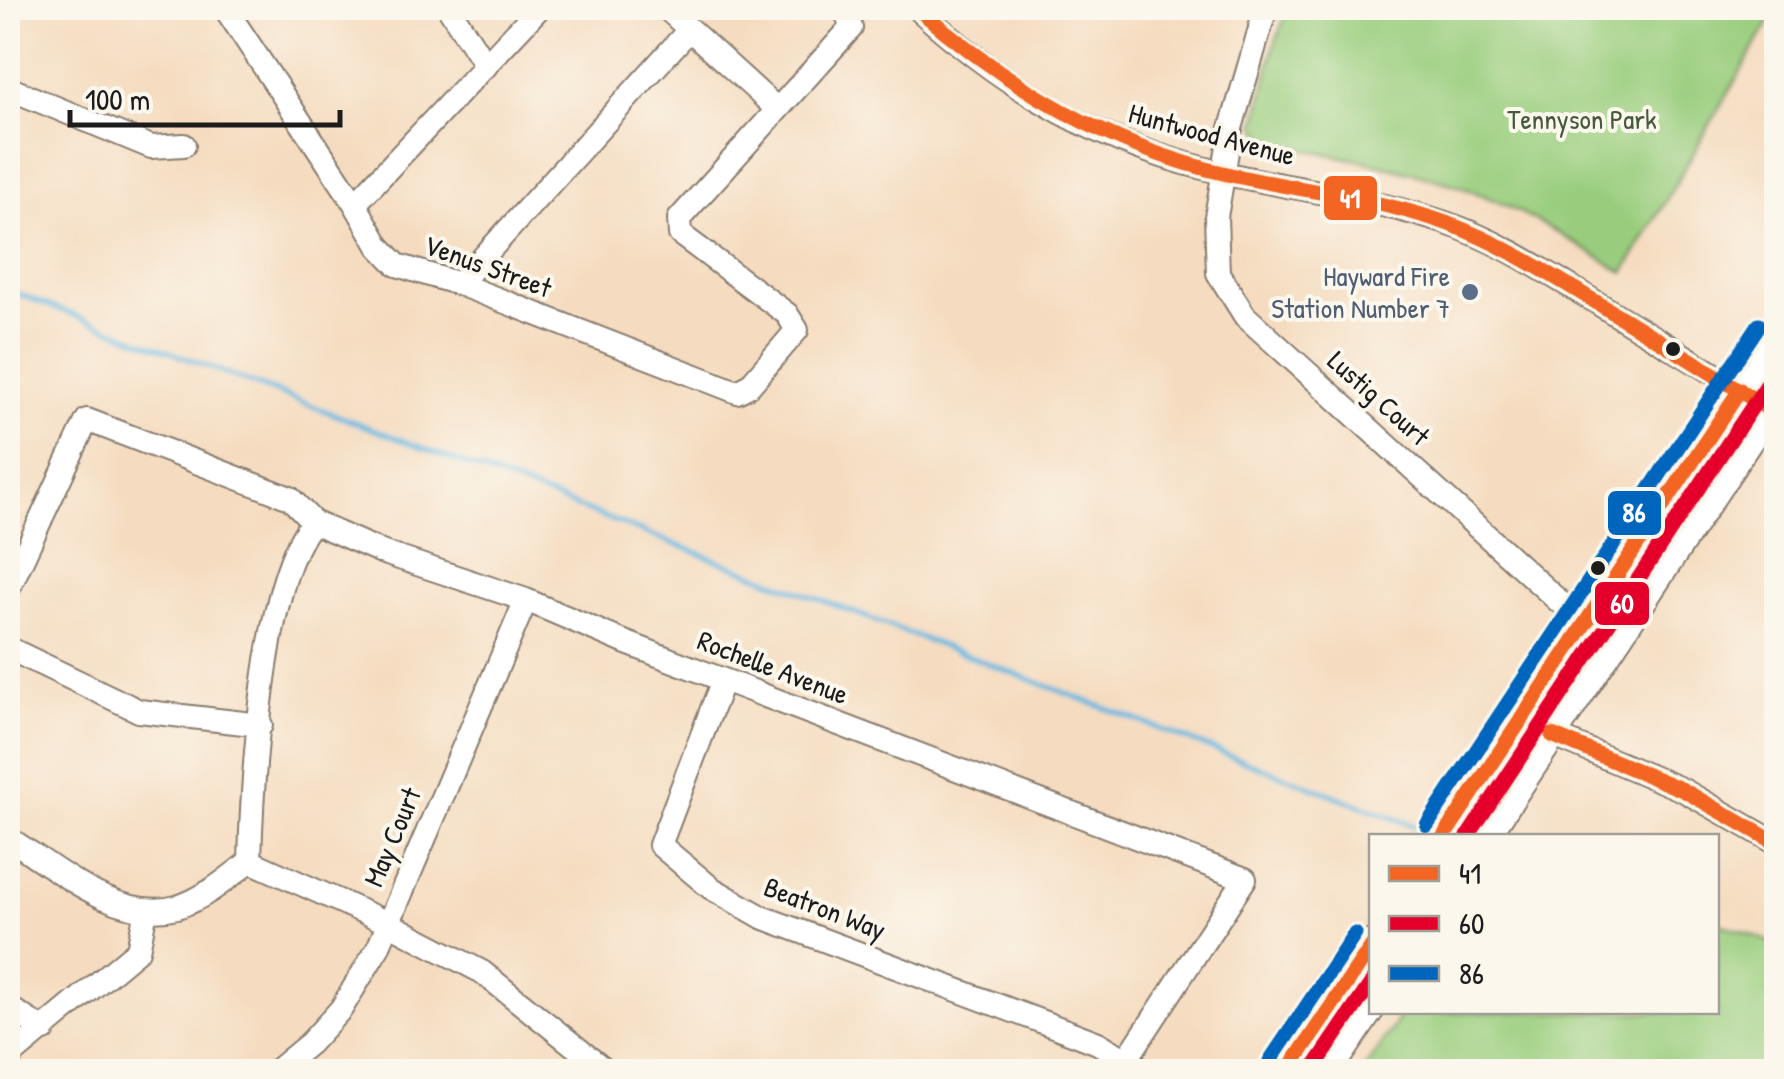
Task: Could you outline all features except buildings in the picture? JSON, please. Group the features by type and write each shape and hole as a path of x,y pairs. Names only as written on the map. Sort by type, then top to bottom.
{"main road":[{"path":"1445,834 1776,336"},
{"path":"1485,834 1774,407"},
{"path":"1287,1072 1369,949"},
{"path":"1326,1072 1369,1008"}],"street":[{"path":"8,16 10,8"},
{"name":"Venus Street","path":"225,8 356,204 379,246 397,265 460,284 736,392 750,386 797,330 787,314 680,234 679,218 777,109"},
{"path":"449,8 486,66"},
{"path":"356,204 539,8"},
{"path":"666,8 777,109 845,18"},
{"name":"Huntwood Avenue","path":"917,8 970,54 1060,114 1116,140 1224,174 1374,202 1445,222 1499,243 1774,407"},
{"name":"Lustig Court","path":"1266,8 1231,128 1216,217 1218,273 1245,316 1585,624"},
{"path":"460,284 689,30"},
{"path":"8,88 150,146 184,145"},
{"name":"Rochelle Avenue","path":"8,590 87,420 290,498 313,522 384,553 526,600 723,680 1245,878 1136,1065"},
{"path":"250,861 260,725 274,612 303,533 313,522"},
{"name":"May Court","path":"274,1072 310,1043 341,1009 378,948 526,600"},
{"path":"8,648 139,711 260,725"},
{"name":"Beatron Way","path":"723,680 660,845 711,888 762,917 1072,1032 1136,1065"},
{"path":"1552,735 1683,790 1776,843"},
{"path":"8,838 103,897 146,910 175,908 194,900 250,861"},
{"path":"250,861 388,923 482,972 594,1068"},
{"path":"8,1058 138,950 146,910"},
{"path":"8,1007 44,1030"}],"green space":[{"name":"Tennyson Park","path":"1288,8 1776,10 1624,273 1529,217 1469,190 1395,168 1268,142 1256,124 1273,49"},
{"path":"1719,923 1776,944 1776,1071 1363,1071 1402,1014 1719,1014"}],"waterway":[{"path":"8,290 1417,827"}],"transit line":[{"name":"41","path":"917,8 1024,88 1141,148 1227,174 1394,208 1487,240 1560,280 1776,414"},
{"name":"86","path":"1427,825 1759,325"},
{"name":"60","path":"1469,834 1776,371"},
{"name":"41","path":"1445,834 1740,390"},
{"name":"41","path":"1552,735 1683,790 1776,843"},
{"name":"86","path":"1270,1061 1355,934"},
{"name":"41","path":"1287,1072 1369,950"},
{"name":"60","path":"1311,1072 1369,986"}],"place":[{"name":"Hayward Fire Station Number 7","path":"1470,292"}]}
